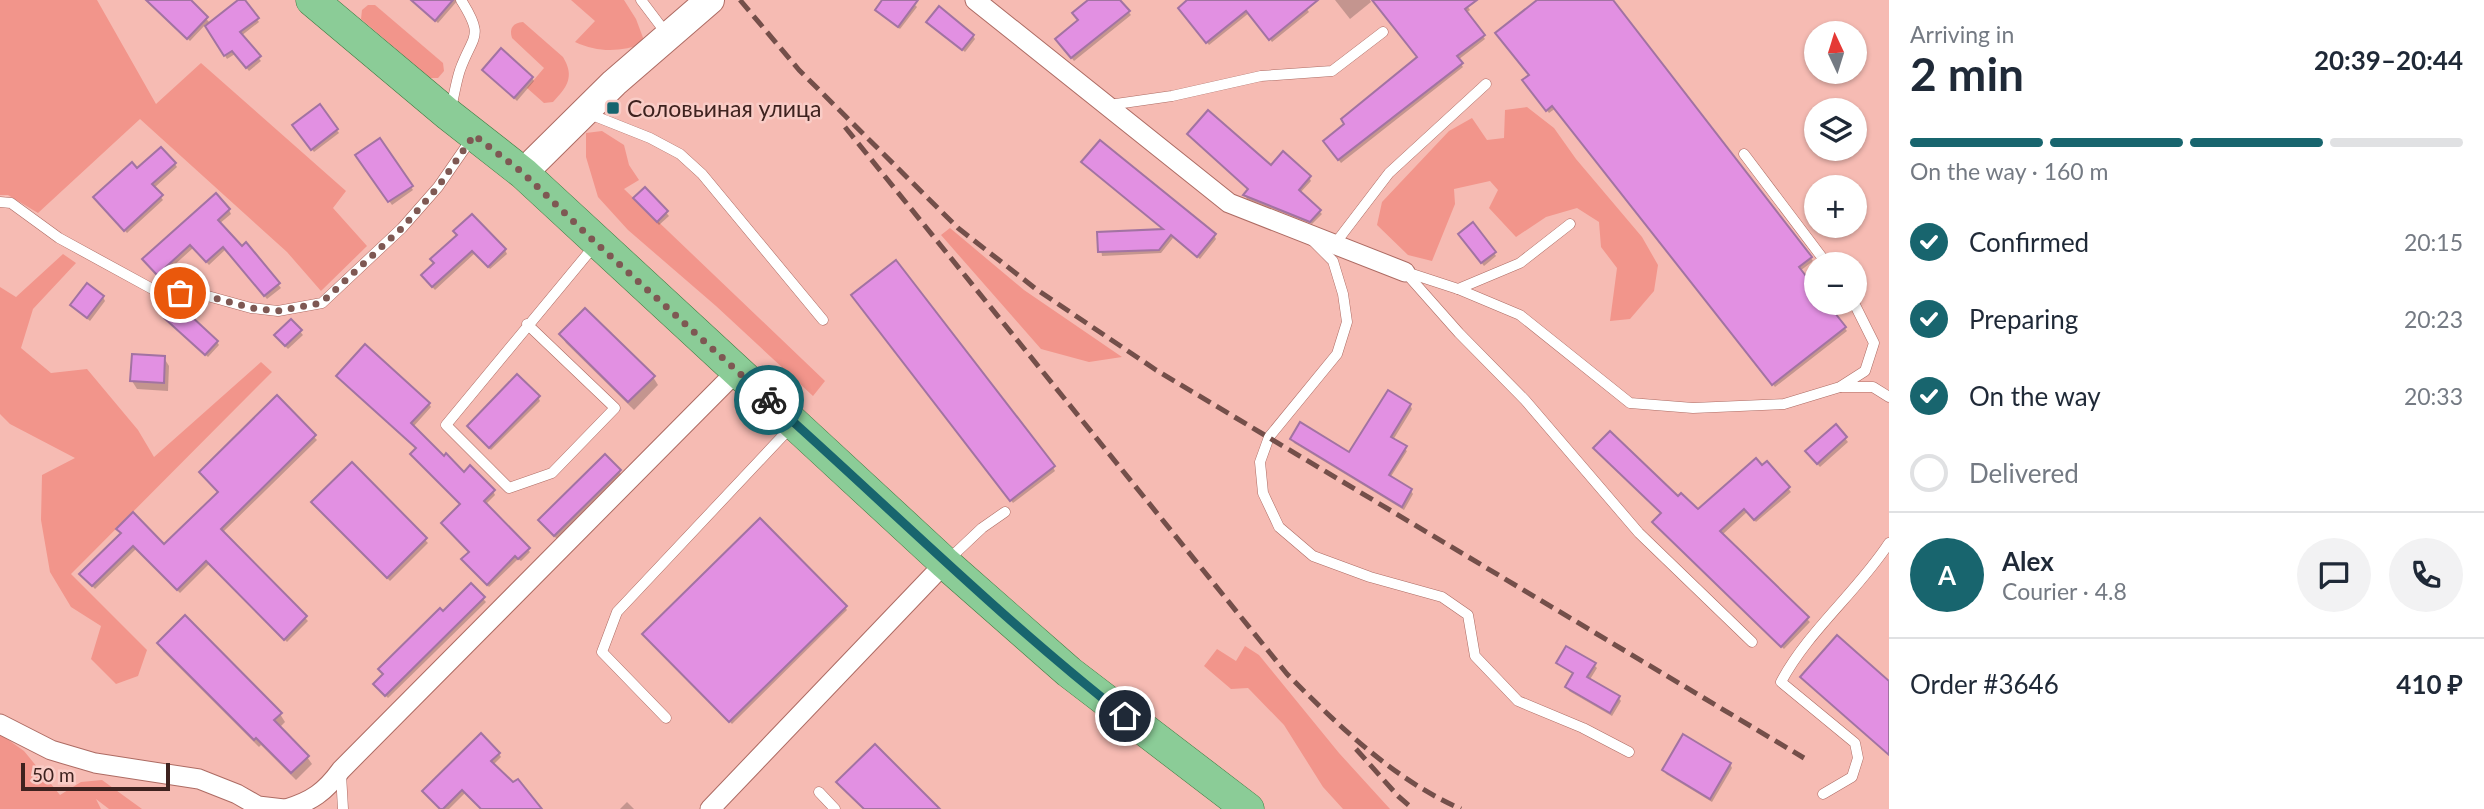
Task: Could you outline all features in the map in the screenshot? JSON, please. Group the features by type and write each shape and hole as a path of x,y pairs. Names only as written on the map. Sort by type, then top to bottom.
{"main road":[{"path":"523,173 584,112 710,0"},
{"path":"319,2 449,115 523,173 945,563 1069,673 1248,809"}],"street":[{"path":"975,0 1229,203 1405,272"},
{"path":"0,724 51,750 95,763 199,779 237,794 258,806 285,809 301,804 328,788 341,770 737,371"},
{"path":"710,809 945,563"}],"lane":[{"path":"449,115 460,70 476,38 472,18 461,0"},
{"path":"641,0 668,36"},
{"path":"1105,105 1172,96 1261,76 1332,71 1383,32"},
{"path":"1334,245 1389,173 1486,84"},
{"path":"584,112 650,138 680,154 702,174 823,320"},
{"path":"0,202 11,203 59,238 156,291 204,295 251,308 278,311 321,303 402,228 438,187 474,135"},
{"path":"1744,154 1817,252"},
{"path":"1458,289 1520,263 1570,225"},
{"path":"1305,233 1333,261 1343,294 1347,322 1337,354 1269,437 1260,463 1263,493 1279,527 1313,556 1370,577 1442,597 1468,615 1475,656 1518,701 1583,728 1629,752"},
{"path":"527,324 615,408 552,473 509,488 446,425 527,324 597,244"},
{"path":"1405,272 1458,289 1520,315 1630,403 1693,408 1784,404 1840,387 1872,387 1889,397"},
{"path":"1405,272 1459,333 1525,400 1639,533 1752,642"},
{"path":"1840,387 1865,370 1874,343 1860,315"},
{"path":"666,718 602,652 617,612 795,423"},
{"path":"945,563 982,528 1005,512"},
{"path":"1824,794 1852,777 1858,758 1855,743 1781,682 1794,656 1840,607 1889,543"},
{"path":"341,770 343,809"},
{"path":"819,792 835,809"}],"shaded area":[{"path":"0,0 97,0 156,104 201,63 346,191 333,208 367,246 321,291 287,252 140,119 38,213 8,195 0,195"},
{"path":"571,0 624,0 636,19 645,43 610,50 575,42 595,21"},
{"path":"368,5 375,5 443,63 444,71 438,78 430,78 361,19 362,10"},
{"path":"523,22 563,57 567,64 568,81 553,102 544,103 527,88 544,68 512,38 513,27"},
{"path":"1527,107 1554,128 1576,159 1642,237 1658,265 1654,291 1630,319 1610,321 1617,268 1601,247 1599,222 1577,208 1546,217 1516,237 1489,208 1498,190 1490,181 1454,189 1455,204 1432,261 1408,255 1377,225 1382,202 1449,131 1472,118 1487,140 1504,138 1505,110"},
{"path":"602,131 624,145 629,165 639,180 624,189 825,381 813,396 716,306 628,230 598,197 586,157 586,133"},
{"path":"950,228 1024,290 1122,357 1089,362 1041,349 941,235"},
{"path":"63,254 76,263 33,309 21,348 51,373 87,369 138,430 154,457 261,362 272,372 71,574 147,650 138,676 116,684 91,659 101,626 71,607 50,572 41,520 42,475 75,458 10,424 0,414 0,287 16,297"},
{"path":"1245,646 1259,655 1339,753 1390,809 1343,809 1323,787 1284,725 1248,688 1231,689 1204,666 1217,649 1236,661"},
{"path":"0,734 24,751 60,795 81,782 102,780 142,809 109,809 96,799 101,809 0,809"}],"building":[{"path":"146,0 191,0 208,17 187,39"},
{"path":"238,0 245,0 259,18 240,32 261,56 246,68 232,51 224,56 205,26"},
{"path":"411,0 453,0 435,21"},
{"path":"882,0 918,0 898,27 875,10"},
{"path":"1088,0 1120,0 1130,11 1071,58 1055,39 1078,20 1072,13"},
{"path":"1187,0 1318,0 1269,40 1246,11 1206,43 1178,8"},
{"path":"1372,0 1477,0 1465,9 1485,35 1457,56 1463,63 1338,160 1323,141 1344,124 1341,119 1417,57"},
{"path":"1537,0 1613,0 1808,252 1804,252 1804,263 1799,267 1804,273 1804,315 1836,315 1846,327 1772,385 1552,106 1546,111 1522,80 1529,75 1495,33"},
{"path":"939,6 974,35 962,50 926,22"},
{"path":"501,48 533,77 514,98 482,70"},
{"path":"320,104 338,129 311,150 292,125"},
{"path":"1208,110 1271,165 1283,151 1311,176 1299,190 1321,210 1310,222 1243,195 1248,189 1187,134"},
{"path":"380,138 413,186 388,202 355,155"},
{"path":"1100,140 1216,234 1197,257 1171,235 1159,250 1098,252 1097,232 1163,229 1081,162"},
{"path":"161,147 176,163 152,184 163,195 124,231 93,197 132,162 137,168"},
{"path":"645,187 668,211 657,222 633,198"},
{"path":"216,193 230,209 218,220 242,246 246,242 280,283 264,296 223,247 206,262 190,245 157,275 142,259"},
{"path":"472,214 506,249 488,267 472,251 432,287 421,275 434,263 430,259 457,235 453,231"},
{"path":"1473,222 1496,252 1481,263 1458,234"},
{"path":"896,260 1055,466 1010,501 851,295"},
{"path":"87,283 104,296 87,318 70,305"},
{"path":"177,303 218,341 205,355 164,318"},
{"path":"585,308 655,376 628,402 559,334"},
{"path":"291,319 302,330 285,346 274,335"},
{"path":"365,344 430,403 411,423 464,472 470,465 495,490 484,501 530,548 518,559 515,556 487,585 461,559 469,552 441,523 460,504 410,454 416,448 336,376"},
{"path":"132,354 165,356 164,383 130,381"},
{"path":"517,374 540,396 489,448 467,426"},
{"path":"1388,390 1411,404 1391,437 1407,446 1389,475 1412,489 1402,507 1290,439 1300,422 1349,452"},
{"path":"277,395 316,435 221,529 307,616 284,640 206,561 177,590 133,546 92,586 79,574 121,533 116,529 133,512 164,544 218,492 199,472"},
{"path":"1836,424 1847,437 1817,464 1805,451"},
{"path":"1610,431 1678,496 1681,493 1698,509 1756,458 1762,465 1767,461 1790,487 1754,520 1744,509 1720,531 1809,617 1781,647 1652,522 1661,513 1593,448"},
{"path":"605,454 621,470 554,536 538,520"},
{"path":"352,462 427,538 387,578 311,502"},
{"path":"760,518 847,606 729,722 642,634"},
{"path":"471,583 485,597 385,696 373,684 383,674 378,669 440,608 443,611"},
{"path":"185,615 282,713 274,720 309,756 291,773 157,643"},
{"path":"1837,635 1889,681 1889,755 1800,677"},
{"path":"1566,646 1596,663 1587,677 1620,696 1610,713 1565,687 1573,673 1556,663"},
{"path":"481,733 500,753 491,761 513,782 518,779 542,809 481,809 462,790 440,809 422,791"},
{"path":"1683,734 1731,763 1710,799 1662,770"},
{"path":"875,744 940,809 864,809 836,782"}],"railway":[{"path":"740,0 799,70 958,228 1036,289 1156,370 1804,758"},
{"path":"845,127 1287,674 1368,750 1412,783 1461,809"},
{"path":"1356,749 1413,809"}],"way so far":[{"path":"180,293 204,295 251,308 278,311 321,303 402,228 438,187 474,135 523,173 769,400"}],"place":[{"name":"Соловьиная улица","path":"613,108"}],"route":[{"path":"769,400 945,563 1069,673 1125,716"}]}
